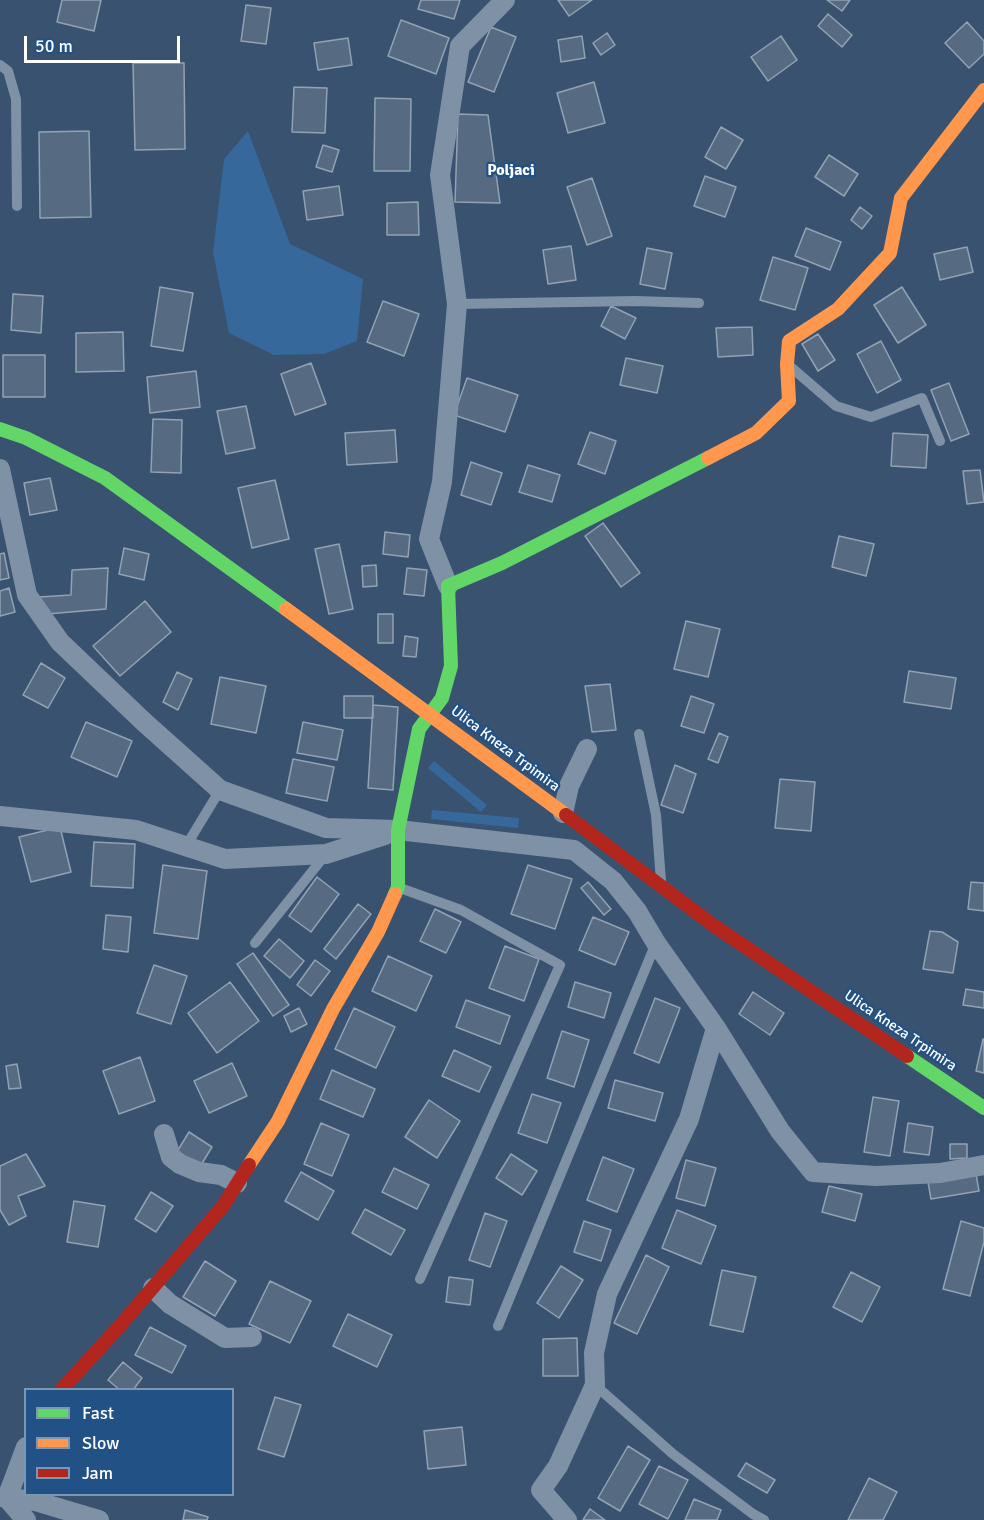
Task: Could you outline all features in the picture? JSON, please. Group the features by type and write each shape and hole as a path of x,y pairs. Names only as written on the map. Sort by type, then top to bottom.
{"street":[{"path":"62,1388 223,1206 278,1121 333,1009 378,932 398,887 398,830 419,729 432,715 442,698 451,666 448,586 429,540 442,482 457,304 440,175 459,46 505,0"},
{"path":"448,586 502,563 756,433 789,401 787,364 789,341 838,309 873,274 890,253 901,198 984,90"},
{"name":"Ulica Kneza Trpimira","path":"0,429 26,438 105,478 432,715 713,925 984,1108"},
{"path":"0,470 27,595 60,642 220,790 326,828 398,830 574,850 613,881 637,911 656,943 716,1028 780,1131 813,1172 876,1176 940,1173 984,1166"},
{"path":"563,813 569,786 587,749"},
{"path":"0,816 136,830 225,859 326,854 398,830"},
{"path":"567,1520 541,1490 558,1466 595,1385 594,1353 607,1294 689,1119 716,1028"},
{"path":"164,1134 171,1156 180,1164 199,1172 221,1175 237,1184"},
{"path":"153,1287 170,1304 225,1338 252,1337"},
{"path":"3,1498 24,1450"},
{"path":"3,1498 26,1520"},
{"path":"3,1498 35,1501 99,1520"}],"lane":[{"path":"0,65 8,70 15,99 17,206"},
{"path":"457,304 635,301 699,303"},
{"path":"787,364 836,406 871,417 922,398 940,441"},
{"path":"639,734 656,815 661,887"},
{"path":"186,846 220,790"},
{"path":"255,943 326,854"},
{"path":"398,887 460,910 560,965 420,1279"},
{"path":"498,1326 656,943"},
{"path":"595,1385 673,1454 764,1520"}],"shaded area":[{"path":"248,131 290,244 363,279 357,341 324,354 274,355 229,333 213,252 224,159"},
{"path":"434,761 487,805 481,812 428,768"},
{"path":"432,810 519,818 518,828 431,819"}],"building":[{"path":"62,0 101,0 94,31 57,22"},
{"path":"421,0 460,0 454,19 418,9"},
{"path":"558,0 592,0 569,16"},
{"path":"827,0 850,0 842,11"},
{"path":"246,5 271,8 266,44 241,41"},
{"path":"828,14 852,35 842,47 818,26"},
{"path":"401,20 449,38 436,74 388,56"},
{"path":"967,22 984,41 984,54 969,68 945,43"},
{"path":"491,27 516,37 494,92 468,82"},
{"path":"607,33 615,45 601,55 593,43"},
{"path":"582,36 585,58 561,62 558,40"},
{"path":"781,36 797,60 768,81 751,57"},
{"path":"348,38 352,65 318,70 314,43"},
{"path":"133,63 184,63 185,149 135,150"},
{"path":"594,82 605,123 568,133 557,93"},
{"path":"294,87 327,88 325,133 292,132"},
{"path":"375,98 411,99 410,171 374,171"},
{"path":"458,114 488,115 500,203 455,202"},
{"path":"721,127 743,140 726,169 705,157"},
{"path":"89,131 91,217 40,218 39,132"},
{"path":"323,145 339,150 332,172 316,167"},
{"path":"829,155 858,174 844,196 815,177"},
{"path":"705,176 736,187 725,217 694,206"},
{"path":"592,178 612,236 587,245 567,187"},
{"path":"339,186 343,215 307,220 303,191"},
{"path":"418,202 419,235 387,235 387,203"},
{"path":"860,207 872,216 862,229 851,220"},
{"path":"806,228 841,242 830,270 795,256"},
{"path":"571,246 576,280 548,284 543,250"},
{"path":"967,247 973,272 940,280 934,254"},
{"path":"647,248 672,253 665,289 640,284"},
{"path":"773,257 808,268 795,310 760,300"},
{"path":"160,287 193,293 183,351 151,346"},
{"path":"902,287 926,325 898,343 874,305"},
{"path":"13,294 43,296 41,333 11,330"},
{"path":"383,301 419,314 404,356 367,342"},
{"path":"611,306 636,318 625,339 601,326"},
{"path":"752,327 753,355 718,357 716,328"},
{"path":"123,332 124,371 76,372 76,333"},
{"path":"818,334 835,360 818,371 802,344"},
{"path":"881,341 901,380 877,393 857,354"},
{"path":"3,355 45,355 45,397 3,397"},
{"path":"626,358 663,366 657,393 620,385"},
{"path":"311,363 326,404 295,415 281,374"},
{"path":"196,371 200,407 150,413 147,377"},
{"path":"467,378 518,395 505,432 454,415"},
{"path":"949,383 969,434 951,441 931,390"},
{"path":"246,406 255,448 226,454 217,411"},
{"path":"153,419 182,420 181,473 151,472"},
{"path":"395,430 397,462 347,465 345,433"},
{"path":"590,432 616,441 605,474 578,464"},
{"path":"893,433 928,435 926,468 891,466"},
{"path":"471,462 502,473 491,505 461,495"},
{"path":"528,465 560,475 552,502 519,492"},
{"path":"980,470 984,502 967,504 963,471"},
{"path":"50,478 57,510 30,515 24,483"},
{"path":"275,480 289,539 252,548 238,488"},
{"path":"603,523 640,573 621,587 585,536"},
{"path":"385,532 410,535 408,557 383,554"},
{"path":"839,536 874,544 866,576 832,567"},
{"path":"339,544 353,609 329,614 315,549"},
{"path":"124,548 149,554 144,580 119,574"},
{"path":"4,553 9,578 0,580 0,554"},
{"path":"376,565 377,586 363,587 362,566"},
{"path":"108,568 106,609 47,614 39,597 71,595 72,570"},
{"path":"407,568 427,570 424,596 404,594"},
{"path":"9,588 15,612 0,616 0,591"},
{"path":"145,601 171,632 120,676 93,646"},
{"path":"378,614 393,614 393,643 378,643"},
{"path":"686,621 720,629 708,677 674,669"},
{"path":"405,636 418,638 416,657 403,656"},
{"path":"41,663 65,678 48,708 23,695"},
{"path":"909,671 956,678 951,709 904,702"},
{"path":"177,672 192,679 178,710 163,702"},
{"path":"220,677 266,686 256,733 211,724"},
{"path":"610,684 616,730 592,732 585,686"},
{"path":"344,696 373,696 373,718 344,718"},
{"path":"691,696 714,704 704,733 681,726"},
{"path":"373,705 398,707 393,790 368,788"},
{"path":"86,722 132,741 117,777 71,757"},
{"path":"303,722 343,730 337,760 297,753"},
{"path":"719,733 728,737 718,763 708,759"},
{"path":"293,759 334,767 327,801 286,793"},
{"path":"675,765 696,774 683,813 661,805"},
{"path":"780,779 815,782 811,831 775,828"},
{"path":"60,827 71,872 31,882 19,837"},
{"path":"94,842 135,844 133,888 91,886"},
{"path":"163,865 207,871 198,939 154,933"},
{"path":"528,865 572,879 555,929 511,914"},
{"path":"317,877 339,894 311,932 289,916"},
{"path":"588,882 611,909 604,915 581,888"},
{"path":"971,882 984,883 984,911 968,909"},
{"path":"358,904 371,914 336,959 324,949"},
{"path":"435,909 461,922 446,953 420,941"},
{"path":"106,915 131,917 128,952 103,949"},
{"path":"593,917 629,932 615,965 579,950"},
{"path":"930,931 942,932 958,942 953,973 923,969"},
{"path":"279,939 304,961 290,978 264,956"},
{"path":"505,946 539,959 524,1001 489,988"},
{"path":"253,953 289,1005 273,1016 237,964"},
{"path":"388,956 432,976 416,1011 372,991"},
{"path":"315,960 330,971 311,996 297,985"},
{"path":"154,965 187,976 171,1024 137,1013"},
{"path":"230,982 259,1021 217,1053 188,1013"},
{"path":"575,982 611,993 604,1018 568,1007"},
{"path":"966,989 984,992 984,1008 963,1005"},
{"path":"753,992 784,1013 770,1035 739,1014"},
{"path":"655,998 680,1008 659,1063 634,1053"},
{"path":"466,1000 510,1016 500,1044 456,1027"},
{"path":"299,1008 307,1024 291,1032 284,1016"},
{"path":"354,1008 395,1027 376,1068 335,1049"},
{"path":"562,1031 589,1040 574,1087 547,1078"},
{"path":"984,1039 984,1073 976,1071"},
{"path":"454,1050 491,1067 479,1092 442,1076"},
{"path":"140,1057 155,1101 119,1114 103,1071"},
{"path":"232,1063 247,1096 209,1113 194,1081"},
{"path":"17,1064 21,1088 9,1089 6,1066"},
{"path":"332,1070 375,1089 363,1117 320,1099"},
{"path":"615,1080 663,1093 655,1121 608,1108"},
{"path":"532,1094 561,1103 547,1143 518,1133"},
{"path":"873,1097 899,1101 890,1156 864,1152"},
{"path":"429,1100 460,1121 437,1158 405,1137"},
{"path":"321,1123 349,1135 332,1176 304,1164"},
{"path":"908,1123 933,1127 929,1155 904,1152"},
{"path":"189,1132 212,1147 198,1170 175,1155"},
{"path":"950,1144 967,1144 967,1158 950,1159"},
{"path":"26,1154 45,1186 18,1196 26,1216 9,1225 0,1210 0,1166"},
{"path":"511,1154 537,1171 522,1195 496,1178"},
{"path":"603,1157 634,1169 617,1212 587,1200"},
{"path":"686,1160 716,1168 705,1206 676,1198"},
{"path":"394,1168 429,1185 417,1209 382,1192"},
{"path":"301,1172 334,1191 318,1220 285,1201"},
{"path":"976,1174 979,1191 931,1199 928,1182"},
{"path":"829,1186 862,1194 855,1221 822,1212"},
{"path":"151,1192 173,1206 156,1232 135,1219"},
{"path":"74,1201 105,1206 98,1247 67,1242"},
{"path":"365,1209 405,1230 391,1255 352,1233"},
{"path":"677,1210 716,1226 701,1264 662,1248"},
{"path":"485,1213 507,1221 490,1267 469,1260"},
{"path":"584,1221 611,1230 601,1261 574,1252"},
{"path":"961,1221 984,1228 984,1242 970,1296 943,1289"},
{"path":"646,1255 669,1267 637,1334 614,1323"},
{"path":"205,1261 236,1281 215,1316 183,1297"},
{"path":"561,1266 583,1280 559,1318 537,1303"},
{"path":"722,1270 756,1277 743,1332 710,1325"},
{"path":"851,1272 880,1287 862,1322 833,1307"},
{"path":"449,1277 473,1280 470,1305 446,1302"},
{"path":"270,1281 311,1301 290,1343 249,1324"},
{"path":"348,1314 392,1335 377,1367 333,1346"},
{"path":"150,1327 186,1346 172,1373 135,1355"},
{"path":"577,1338 578,1376 543,1376 543,1339"},
{"path":"123,1362 142,1378 134,1388 118,1388 108,1380"},
{"path":"275,1397 301,1405 284,1457 258,1449"},
{"path":"462,1427 466,1465 428,1469 424,1431"},
{"path":"628,1446 650,1460 620,1511 598,1498"},
{"path":"746,1463 775,1480 767,1493 738,1476"},
{"path":"659,1466 688,1480 668,1519 639,1504"},
{"path":"869,1478 897,1492 883,1520 848,1520"},
{"path":"694,1499 721,1510 717,1520 685,1520"},
{"path":"590,1509 605,1520 583,1520"},
{"path":"185,1510 208,1517 207,1520 183,1520"}],"traffic: fast":[{"path":"0,429 26,438 105,478 286,609"},
{"path":"395,894 398,887 398,830 419,729 442,698 451,666 448,586 502,563 708,458"},
{"path":"907,1056 984,1108"}],"traffic: slow":[{"path":"708,458 756,433 789,401 787,364 789,341 838,309 890,253 901,198 984,90"},
{"path":"286,609 566,815"},
{"path":"249,1165 278,1121 333,1009 378,932 395,894"}],"traffic: jam":[{"path":"566,815 713,925 907,1056"},
{"path":"63,1388 223,1206 249,1165"}],"district":[{"name":"Poljaci","path":"511,171"}]}
